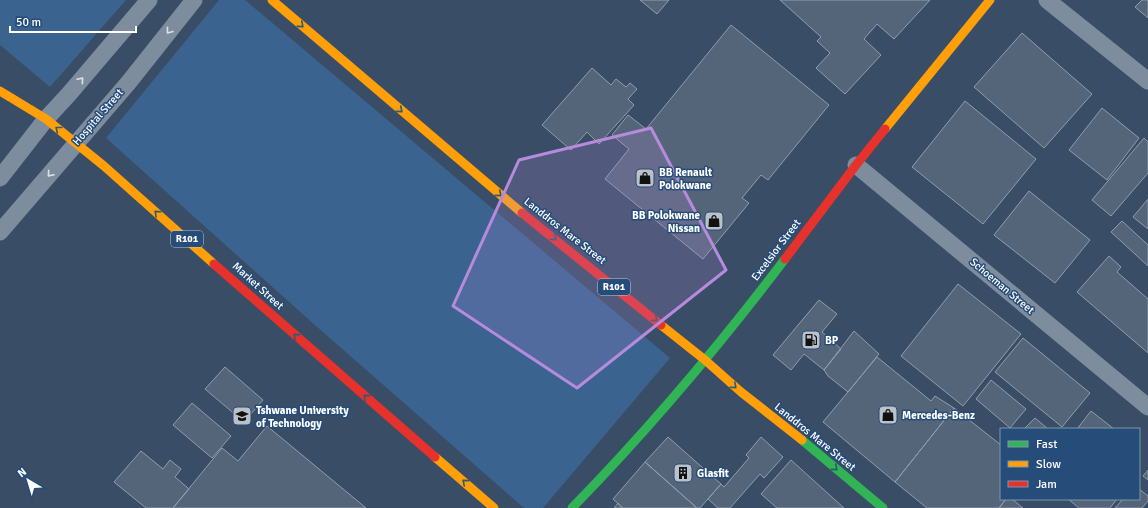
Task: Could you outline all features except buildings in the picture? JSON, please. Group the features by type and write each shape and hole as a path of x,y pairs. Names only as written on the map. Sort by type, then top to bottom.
{"main road":[{"name":"Landdros Mare Street","path":"272,0 523,214 705,360 741,392 781,423 883,508"},
{"name":"Excelsior Street","path":"572,508 607,472 745,312 856,165 990,0"},
{"name":"Market Street","path":"0,91 46,120 104,166 310,349 494,508"}],"street":[{"path":"0,178 46,120 149,0"},
{"name":"Hospital Street","path":"0,232 129,82 194,0"},
{"path":"1047,0 1148,81"},
{"name":"Schoeman Street","path":"856,165 1148,407"}],"highlighted area":[{"path":"651,128 726,270 577,388 453,306 519,160"}],"shaded area":[{"path":"0,0 126,0 50,87 0,45"},
{"path":"219,0 245,0 670,358 543,508 524,508 316,326 106,138"}],"traffic: fast":[{"path":"572,508 682,387 735,324 785,259"},
{"path":"802,440 883,508"}],"traffic: slow":[{"path":"272,0 522,213"},
{"path":"885,129 990,0"},
{"path":"0,91 46,119 104,166 214,264"},
{"path":"661,325 705,360 741,392 802,440"},
{"path":"435,457 494,508"}],"traffic: jam":[{"path":"785,259 885,129"},
{"path":"522,213 661,325"},
{"path":"214,264 435,457"}],"place":[{"name":"BB Renault Polokwane","path":"645,178"},
{"name":"BB Polokwane Nissan","path":"714,221"},
{"name":"BP","path":"811,340"},
{"name":"Mercedes-Benz","path":"888,415"},
{"name":"Tshwane University of Technology","path":"242,416"},
{"name":"Glasfit","path":"683,473"}]}
